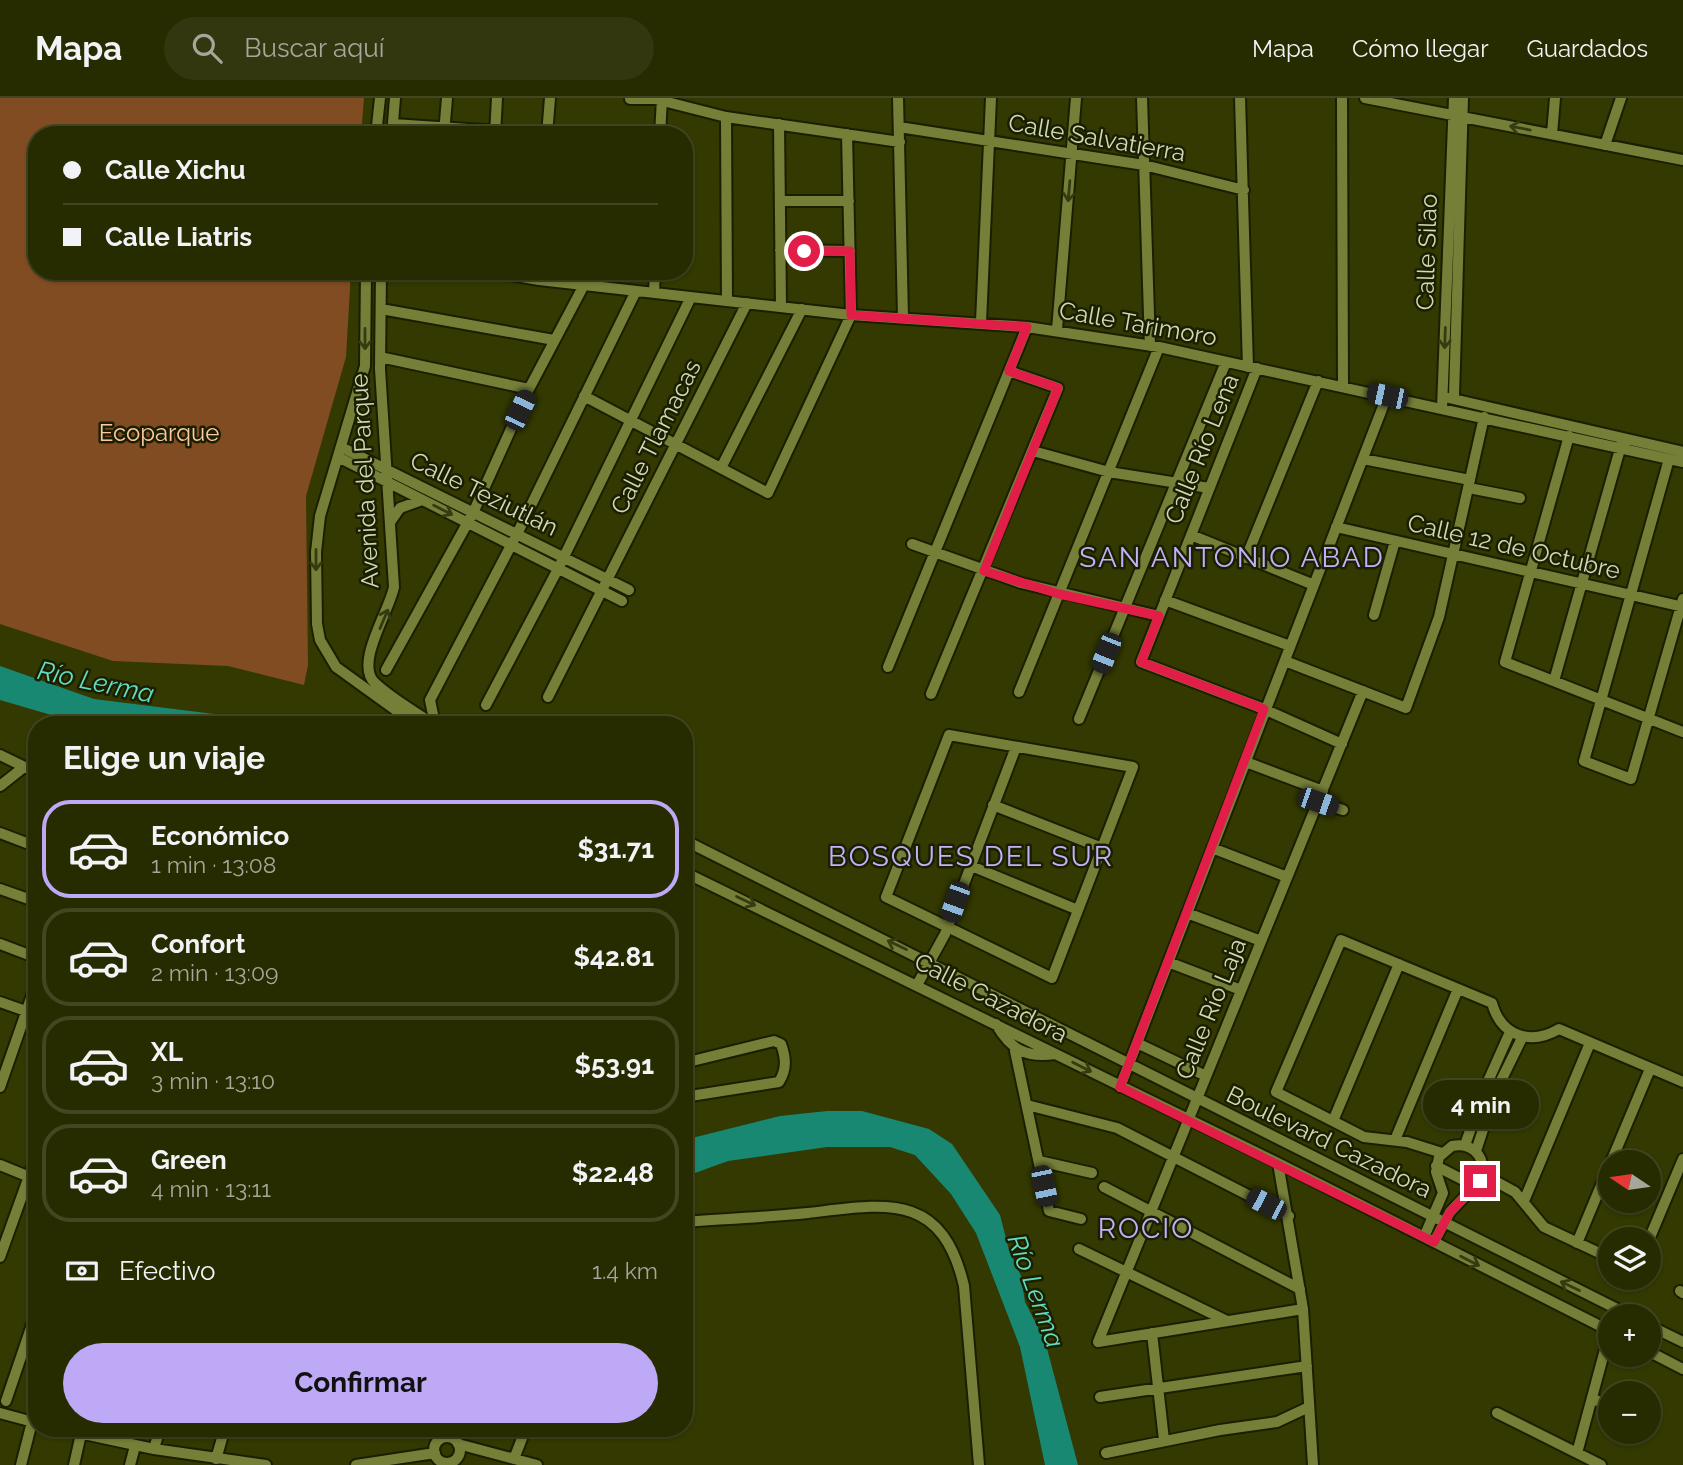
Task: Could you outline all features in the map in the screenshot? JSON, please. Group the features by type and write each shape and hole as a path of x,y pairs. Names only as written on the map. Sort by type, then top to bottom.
{"street":[{"path":"377,126 380,98"},
{"path":"392,126 395,98"},
{"path":"444,126 447,98"},
{"path":"495,126 497,98"},
{"path":"550,98 551,126"},
{"path":"898,98 903,317"},
{"path":"981,322 991,98"},
{"path":"1056,330 1076,98"},
{"path":"1019,692 1109,472 1155,346 1142,98"},
{"path":"1240,98 1252,368"},
{"path":"1342,98 1343,386"},
{"path":"1365,98 1683,160"},
{"name":"Calle Silao","path":"1454,98 1459,116 1454,396"},
{"name":"Calle Silao","path":"1442,408 1459,116 1463,98"},
{"path":"1552,134 1555,98"},
{"path":"1605,145 1621,98"},
{"path":"630,99 662,99 726,117 900,142"},
{"path":"660,126 662,99"},
{"path":"726,117 727,300"},
{"path":"779,124 781,306"},
{"name":"Calle Salvatierra","path":"899,127 1073,153 1144,166 1244,190"},
{"path":"584,396 768,493 851,315 847,134"},
{"path":"780,201 849,201"},
{"path":"780,250 850,251"},
{"name":"Avenida del Parque","path":"366,280 365,366 317,534 317,624 320,640 335,667 370,687"},
{"name":"Avenida del Parque","path":"370,687 367,660 394,587 380,357 381,280"},
{"name":"Calle Tarimoro","path":"559,280 851,315 981,322 1056,330 1155,346 1569,436 1622,443"},
{"path":"654,293 655,280"},
{"path":"386,670 471,518 529,389 583,285"},
{"path":"433,716 430,700 517,534 636,291"},
{"path":"486,705 558,569 691,297"},
{"name":"Calle Tlamacas","path":"548,697 747,303"},
{"path":"381,309 554,340"},
{"path":"721,468 802,309"},
{"path":"888,667 1027,327"},
{"path":"380,357 529,389"},
{"path":"1079,719 1226,362"},
{"name":"Calle Río Lena","path":"1252,368 1209,488 1141,662 1264,709"},
{"path":"931,694 1058,388 1009,371"},
{"path":"1246,558 1318,381"},
{"path":"1120,1087 1387,396"},
{"path":"1442,408 1445,401 1454,396 1683,462"},
{"path":"1285,661 1406,708 1439,617 1484,417"},
{"path":"1569,436 1505,662 1683,732"},
{"path":"1622,443 1683,452"},
{"path":"1554,681 1622,443"},
{"path":"1033,451 1109,472 1209,488"},
{"name":"Calle Teziutlán","path":"340,452 387,469 471,518 511,545 622,601"},
{"name":"Calle Teziutlán","path":"340,452 388,482 422,499 517,534 629,590"},
{"path":"1363,459 1520,498"},
{"path":"1669,459 1584,761 1631,779 1682,604"},
{"path":"391,521 400,508 422,499"},
{"name":"Calle 12 de Octubre","path":"1336,527 1630,595 1682,604"},
{"path":"1191,535 1314,585"},
{"path":"1374,615 1395,541"},
{"path":"912,544 984,571 1059,594 1159,616"},
{"path":"1165,600 1290,646"},
{"path":"370,687 405,716"},
{"path":"370,687 420,716"},
{"name":"Calle Río Laja","path":"1152,1333 1098,1342 1363,691"},
{"path":"1264,709 1342,744"},
{"path":"949,735 1016,747 1133,767 1052,978 886,897 949,735"},
{"path":"914,983 946,925 1016,747"},
{"path":"0,755 28,769"},
{"path":"1246,762 1320,796 1343,810"},
{"path":"0,786 24,767"},
{"path":"993,805 1102,848"},
{"path":"0,833 28,844"},
{"name":"Calle Cazadora","path":"693,844 928,960 1197,1100"},
{"path":"1212,848 1287,877"},
{"path":"969,865 1078,910"},
{"name":"Calle Cazadora","path":"693,876 1278,1163"},
{"path":"0,889 28,899"},
{"path":"1187,913 1261,941"},
{"path":"1442,1153 1395,1140 1364,1137 1276,1092 1341,940 1492,1003 1495,1014 1510,1032 1522,1038 1535,1039 1559,1030 1683,1083"},
{"path":"0,944 28,955"},
{"path":"1168,962 1241,990"},
{"path":"1333,1121 1399,964"},
{"path":"1395,1140 1458,989"},
{"path":"0,1002 28,1012"},
{"path":"0,1087 28,1020"},
{"path":"996,1024 1016,1051 1049,1211 1081,1219"},
{"path":"1470,1148 1485,1088 1510,1032"},
{"path":"1470,1148 1522,1038"},
{"path":"693,1061 774,1041 781,1044 785,1056 785,1073 779,1082 693,1096"},
{"path":"1137,1043 1206,1076"},
{"path":"1524,1201 1590,1043"},
{"path":"1016,1051 1035,1057 1055,1054"},
{"path":"1616,1150 1650,1069"},
{"name":"Boulevard Cazadora","path":"1197,1100 1607,1304"},
{"path":"1027,1105 1117,1128 1289,1216"},
{"path":"1452,1146 1470,1148 1482,1161 1482,1174 1429,1240 1433,1217 1443,1193 1436,1166 1442,1153 1452,1146"},
{"path":"1654,1227 1683,1159"},
{"path":"1039,1161 1092,1173"},
{"path":"1278,1163 1303,1309 1313,1465"},
{"name":"Boulevard Cazadora","path":"1278,1163 1598,1325"},
{"path":"0,1165 28,1176"},
{"path":"1436,1166 1475,1186"},
{"path":"1482,1174 1505,1185 1524,1201 1544,1227 1598,1253"},
{"path":"0,1257 5,1226 28,1187"},
{"path":"1104,1187 1300,1289"},
{"path":"1577,1243 1598,1194"},
{"path":"693,1221 807,1213 866,1205 895,1206 921,1216 943,1234 958,1258 964,1286 979,1465"},
{"path":"1079,1249 1227,1321"},
{"path":"1164,1440 1152,1333 1303,1309"},
{"path":"1661,1331 1683,1342"},
{"path":"6,1401 28,1336"},
{"path":"1661,1357 1683,1368"},
{"path":"1100,1397 1307,1366"},
{"path":"1577,1453 1600,1367"},
{"path":"1592,1398 1598,1401"},
{"path":"1106,1453 1164,1440 1277,1422 1309,1407"},
{"path":"0,1413 28,1420"},
{"path":"1497,1413 1601,1465"},
{"path":"21,1465 29,1437"},
{"path":"74,1465 79,1437"},
{"path":"110,1437 189,1460 216,1459 240,1464 266,1465"},
{"path":"153,1449 157,1437"},
{"path":"216,1459 222,1437"},
{"path":"356,1465 438,1459 447,1463 455,1460 459,1453 453,1437"},
{"path":"438,1459 439,1440 453,1437 537,1465"},
{"path":"514,1459 523,1437"},
{"path":"130,1465 135,1446"}],"green space":[{"name":"Ecoparque","path":"0,98 364,98 362,126 28,126 28,280 350,280 346,357 306,496 308,665 304,685 228,666 113,661 0,624"}],"water":[{"path":"0,666 94,699 229,716 55,716 0,700"},
{"path":"827,1111 862,1111 929,1129 952,1144 1000,1215 1009,1250 1021,1276 1025,1302 1045,1341 1078,1465 1045,1465 1020,1347 976,1233 951,1194 915,1155 890,1147 827,1147 728,1161 693,1174 693,1138 780,1116"}],"district":[{"name":"SAN ANTONIO ABAD","path":"1232,557"},
{"name":"BOSQUES DEL SUR","path":"971,856"},
{"name":"ROCIO","path":"1146,1228"}],"route":[{"path":"804,251 850,251 851,315 1027,327 1009,371 1058,388 984,571 1059,594 1159,616 1141,662 1264,709 1120,1087 1434,1242 1457,1202 1480,1181"}],"water label":[{"name":"Río Lerma","path":"96,682"},
{"name":"Río Lerma","path":"1036,1291"}]}
